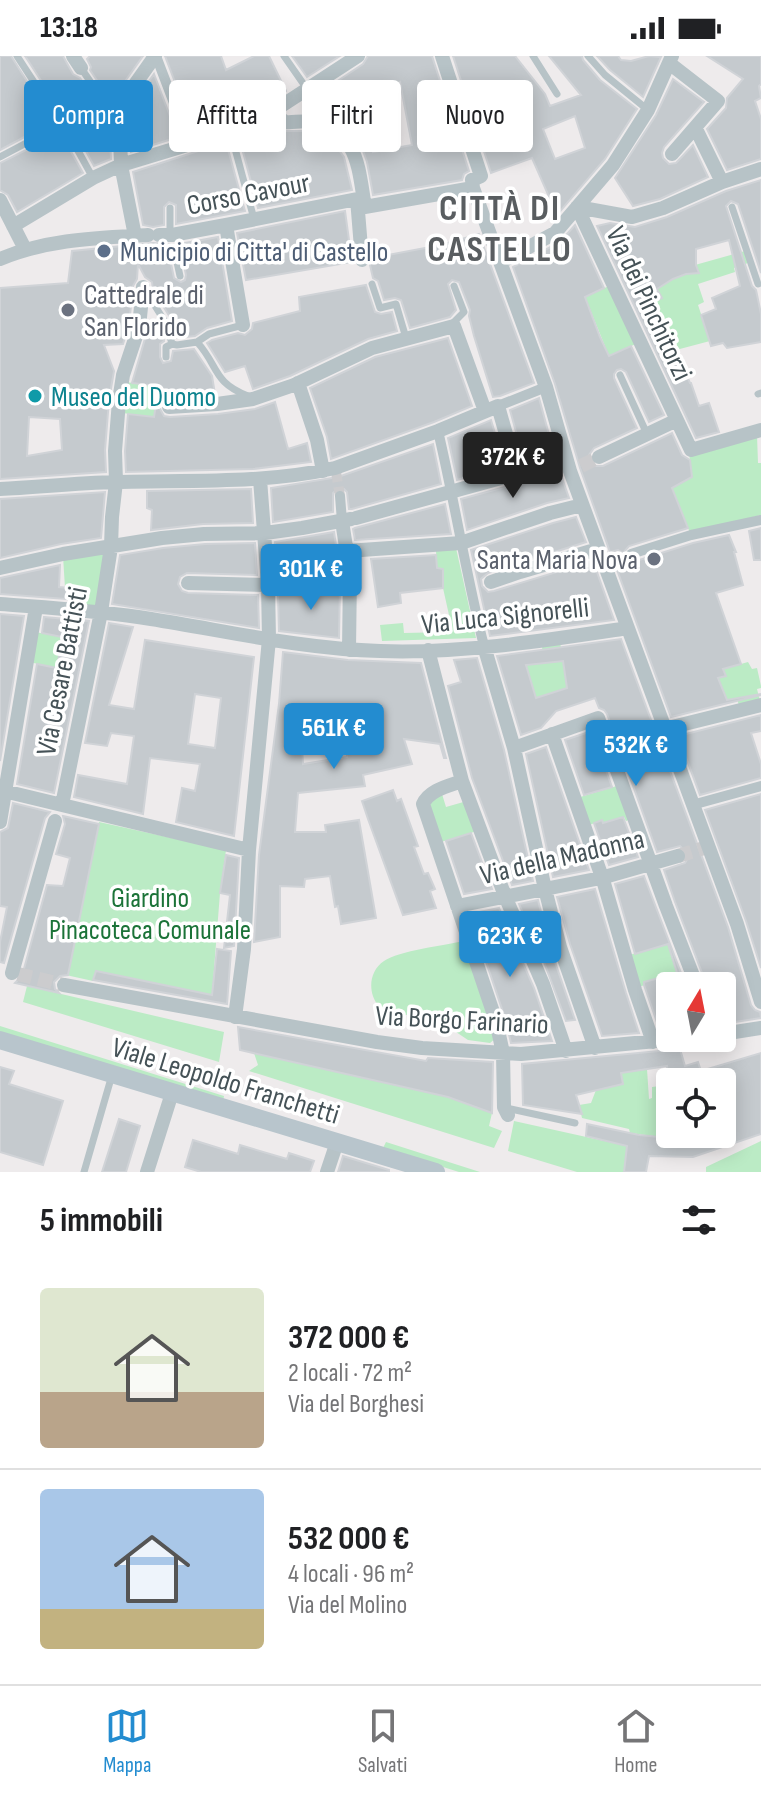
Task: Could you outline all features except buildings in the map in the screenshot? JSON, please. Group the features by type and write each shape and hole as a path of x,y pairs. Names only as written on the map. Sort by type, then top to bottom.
{"main road":[{"name":"Viale Leopoldo Franchetti","path":"0,1040 436,1172"}],"street":[{"path":"137,80 155,56"},
{"path":"155,56 169,92"},
{"path":"442,56 501,262 546,387 582,505 606,556 661,730 737,924 761,1002"},
{"path":"321,80 356,57"},
{"path":"501,262 555,233 613,165 648,110 671,59 718,101 672,154"},
{"path":"286,122 323,125 350,143 357,163 362,260"},
{"path":"696,129 723,185"},
{"path":"13,226 93,178 121,165 169,151"},
{"path":"120,152 121,165 153,236"},
{"path":"577,207 632,217 761,169"},
{"name":"Corso Cavour","path":"0,259 25,249 72,240 153,236 357,205 477,182"},
{"path":"0,200 25,249"},
{"name":"Via dei Pinchitorzi","path":"577,207 691,450 761,430"},
{"path":"226,225 243,325"},
{"name":"Via Cesare Battisti","path":"10,973 59,810 101,612 111,547 119,401 123,375 139,327 143,287"},
{"path":"169,407 254,398 298,383 372,348 454,326 517,473"},
{"path":"298,383 317,440 331,470"},
{"path":"0,489 116,482 260,479 331,470 546,387"},
{"path":"599,457 677,420"},
{"path":"438,431 470,591 514,748 545,889 560,947 595,1048"},
{"path":"0,568 151,540 204,534 265,533 350,519 517,473 572,465"},
{"path":"235,1017 244,949 249,850 269,639 260,479"},
{"path":"340,496 350,519 347,551 350,573 349,650"},
{"path":"347,551 461,543 582,505"},
{"path":"631,554 691,535 761,520"},
{"path":"491,582 520,572 606,556"},
{"path":"188,583 268,585 350,573"},
{"name":"Via Luca Signorelli","path":"0,604 101,612 349,650 484,646 628,628"},
{"path":"0,822 2,791 36,607"},
{"path":"428,650 462,781 505,896 543,984 566,1051"},
{"path":"661,730 761,705"},
{"path":"514,748 598,718 692,972"},
{"path":"548,736 601,878 653,1042"},
{"path":"462,781 434,792 423,804 455,909 496,1021 503,1053 506,1111"},
{"path":"692,805 761,786"},
{"path":"2,791 59,810 249,850"},
{"name":"Via della Madonna","path":"455,909 601,878 678,856"},
{"path":"531,955 560,947"},
{"name":"Via Borgo Farinario","path":"64,985 422,1048 521,1054 656,1042"},
{"path":"736,1032 761,1028"},
{"path":"147,1172 172,1093"},
{"path":"327,1172 337,1142"}],"lane":[{"path":"17,56 33,80"},
{"path":"284,56 302,82"},
{"path":"533,56 557,94"},
{"path":"588,56 605,75 648,110"},
{"path":"77,62 92,80"},
{"path":"0,157 24,144"},
{"path":"79,152 93,178"},
{"path":"236,152 254,219"},
{"path":"732,207 758,284"},
{"path":"153,236 170,208"},
{"path":"175,253 180,276"},
{"path":"372,284 380,308 396,304 407,339"},
{"path":"454,286 464,312 454,326"},
{"path":"143,287 167,325 172,344"},
{"path":"166,357 166,347 172,344 197,342 209,334 243,325"},
{"path":"197,342 220,379 234,391 254,398"},
{"path":"620,375 647,434"},
{"path":"608,743 648,733"},
{"path":"84,1172 112,1075"},
{"path":"506,1111 575,1123"}],"green space":[{"path":"745,251 748,263 734,268 735,272 698,284 704,302 698,305 710,341 676,350 673,343 665,347 647,305 662,298 657,289 695,265"},
{"path":"611,285 638,343 609,356 585,297"},
{"path":"155,374 157,399 154,417 122,413 126,382 147,385"},
{"path":"757,435 758,463 761,463 761,515 690,533 672,488 692,476 689,453"},
{"path":"456,548 476,638 382,641 380,625 403,623 404,633 448,632 447,625 451,624 443,588 443,569 437,568 436,551"},
{"path":"105,550 96,607 79,604 80,592 65,588 63,556"},
{"path":"35,632 62,637 57,668 29,662"},
{"path":"560,642 572,694 556,700 554,692 536,698 526,665 543,663 542,645"},
{"path":"748,662 752,669 757,668 760,701 739,706 737,698 727,700 725,696 719,697 712,679 725,676 723,669"},
{"path":"620,785 631,819 626,821 624,817 611,821 606,831 602,820 587,826 577,798"},
{"path":"442,794 446,807 467,801 477,831 441,842 431,815 430,800"},
{"name":"Giardino Pinacoteca Comunale","path":"99,822 226,850 212,995 96,971 93,981 66,975"},
{"path":"464,941 497,1037 490,1043 468,1040 426,1012 394,1015 386,1012 374,999 373,975 384,961 411,951"},
{"path":"668,944 677,972 656,972 656,981 639,987 629,955"},
{"path":"27,986 224,1032 219,1062 23,1002"},
{"path":"0,1026 224,1096 223,1102 0,1032"},
{"path":"254,1053 448,1097 492,1113 489,1126 502,1131 494,1148 249,1071 258,1065"},
{"path":"647,1069 649,1099 652,1098 652,1087 656,1086 656,1136 630,1133 629,1129 582,1118 579,1105 591,1103 596,1090 623,1084 621,1073"},
{"path":"514,1121 627,1146 624,1172 577,1172 508,1151"},
{"path":"761,1141 761,1172 706,1172 706,1167"},
{"path":"386,1142 480,1172 459,1172 383,1148"}],"tunnel":[{"path":"581,466 599,457"},
{"path":"336,472 340,496"},
{"path":"678,856 704,848"},
{"path":"18,974 64,985"}],"place":[{"name":"Municipio di Citta' di Castello","path":"104,251"},
{"name":"Cattedrale di San Florido","path":"68,310"},
{"name":"Museo del Duomo","path":"35,396"},
{"name":"Santa Maria Nova","path":"654,559"}],"district":[{"name":"CITTÀ DI CASTELLO","path":"500,228"}]}
